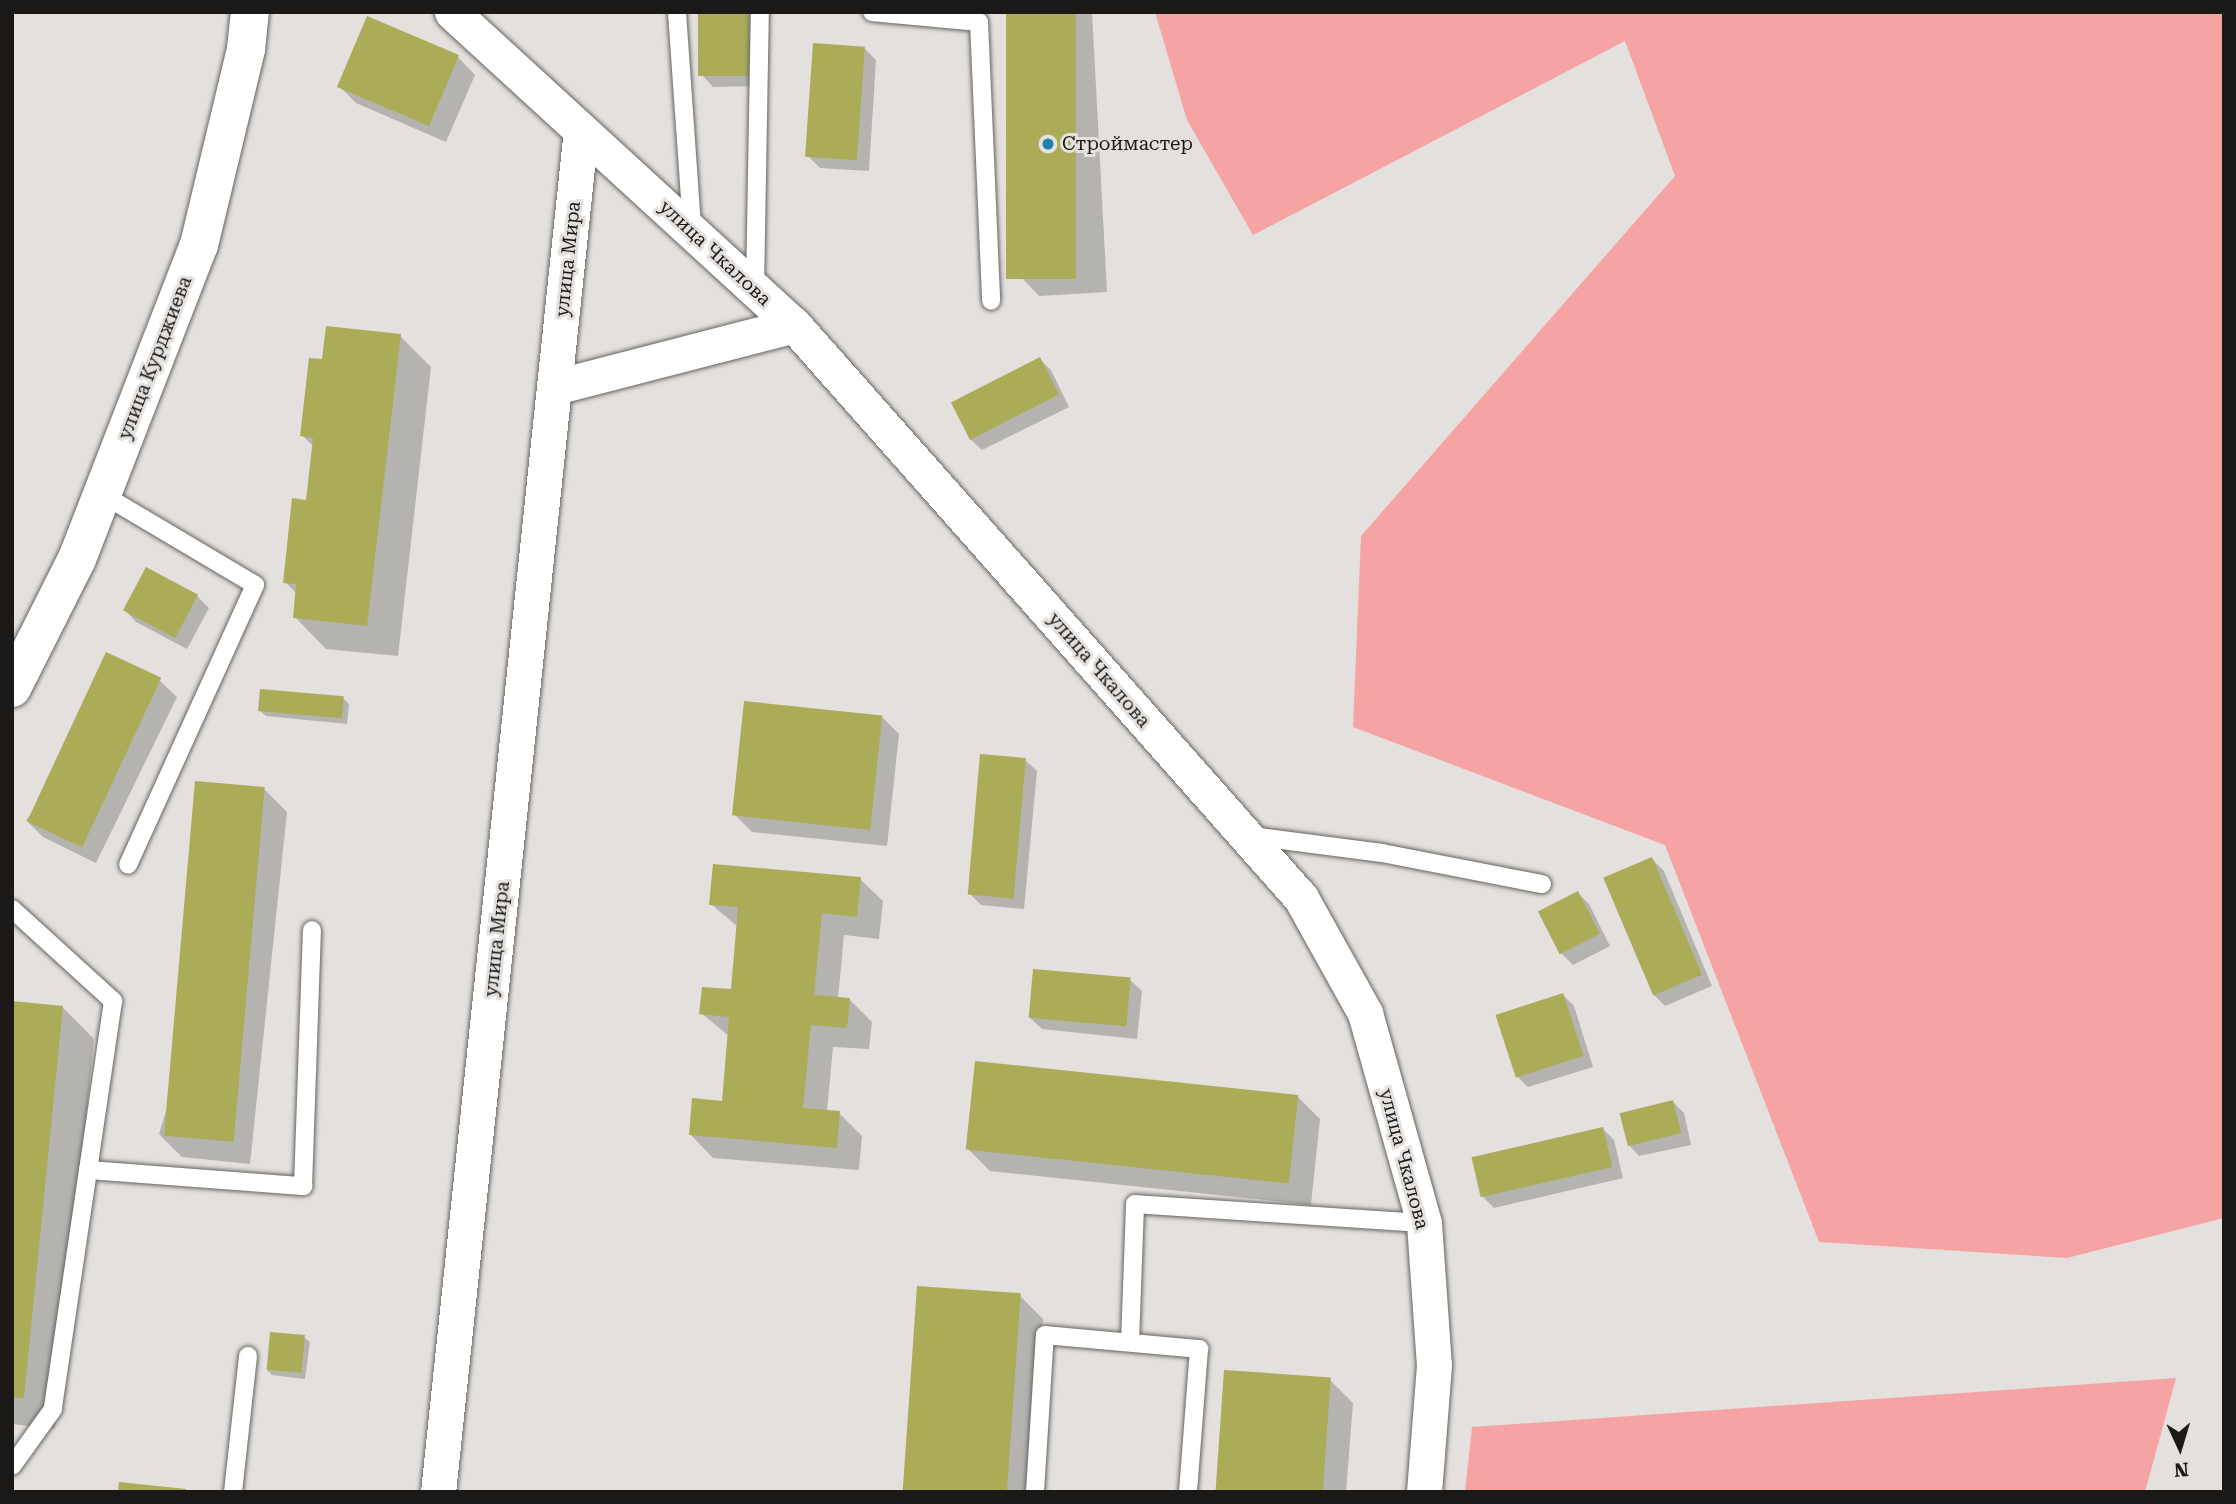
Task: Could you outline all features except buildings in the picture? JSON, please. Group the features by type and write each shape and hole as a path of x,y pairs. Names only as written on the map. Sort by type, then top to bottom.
{"street":[{"name":"улица Курджиева","path":"12,688 77,559 199,245 247,49 250,12"},
{"name":"улица Чкалова","path":"452,12 794,325 1301,898 1365,1013 1424,1223 1434,1365 1424,1492"},
{"name":"улица Мира","path":"438,1492 581,130"},
{"path":"555,387 794,325"}],"lane":[{"path":"677,12 692,232"},
{"path":"755,289 760,12"},
{"path":"873,12 979,22 991,301"},
{"path":"102,494 255,585 128,865"},
{"path":"1244,836 1382,853 1542,884"},
{"path":"12,909 113,1000 53,1409 12,1466"},
{"path":"88,1170 303,1186 312,930"},
{"path":"1130,1342 1135,1204 1424,1223"},
{"path":"1035,1492 1045,1335 1199,1349 1188,1492"},
{"path":"233,1492 248,1356"}],"shaded area":[{"path":"1155,12 2224,12 2224,1218 2067,1258 1819,1242 1665,845 1353,727 1361,536 1675,176 1625,41 1253,235 1187,120"},
{"path":"2176,1378 2145,1492 1465,1492 1472,1427"}],"place":[{"name":"Строймастер","path":"1048,144"}]}
